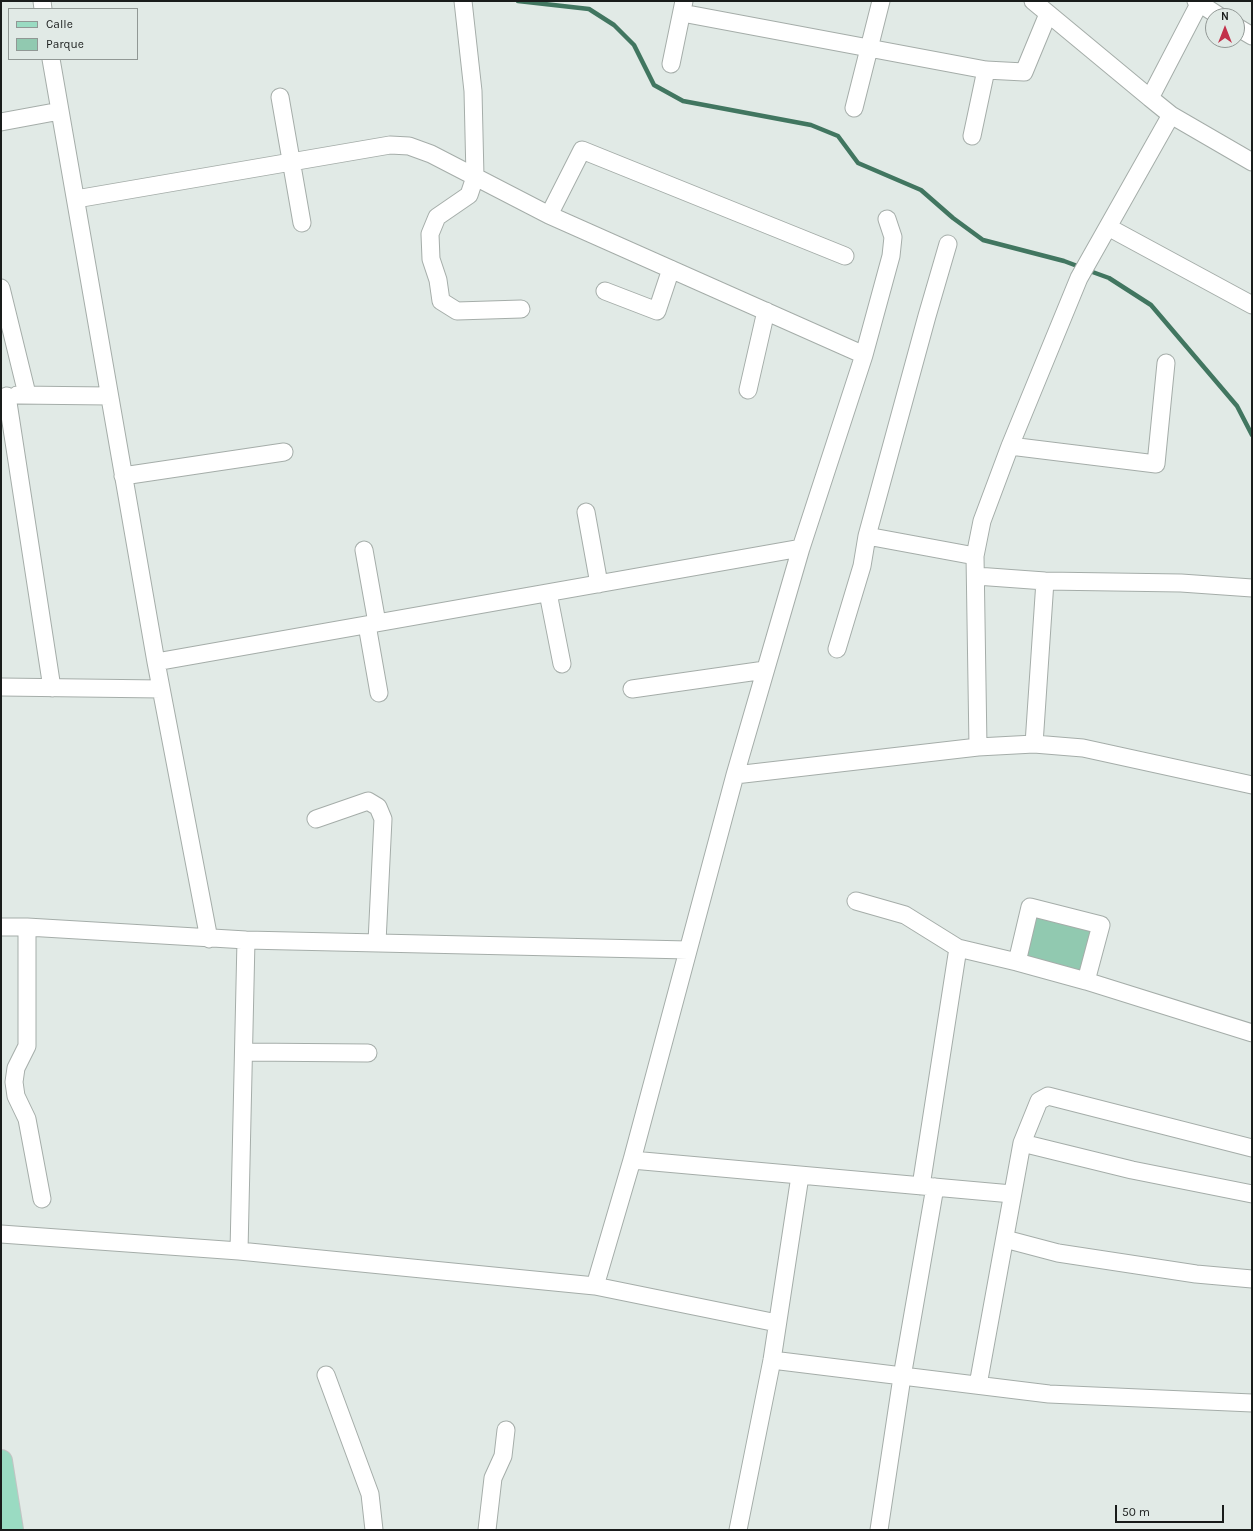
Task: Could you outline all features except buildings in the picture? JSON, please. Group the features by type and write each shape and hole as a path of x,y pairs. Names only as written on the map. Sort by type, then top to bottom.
{"main road":[{"path":"1,1461 12,1530"}],"street":[{"path":"463,1 473,91 475,177 469,195 438,217 430,234 431,258 438,280 441,301 457,311 520,309"},
{"path":"854,108 881,1"},
{"path":"1033,1 1171,115 1252,162"},
{"path":"1150,98 1197,2 1206,8"},
{"path":"671,64 683,7 869,49 986,70 1024,72 1048,14"},
{"path":"51,60 156,662 209,939"},
{"path":"972,136 986,70"},
{"path":"280,97 302,223"},
{"path":"1,122 60,111"},
{"path":"978,747 975,556 982,521 1010,446 1079,278 1171,115"},
{"path":"76,199 390,144 409,146 431,154 549,215 864,355"},
{"path":"549,215 582,150 845,256"},
{"path":"595,1286 632,1160 735,775 765,670 801,548 864,355 891,256 893,237 887,219"},
{"path":"1108,226 1252,305"},
{"path":"837,649 862,566 867,536 948,244"},
{"path":"605,291 657,311 671,269"},
{"path":"1,288 28,394"},
{"path":"748,390 766,311"},
{"path":"1010,446 1156,464 1166,363"},
{"path":"52,688 4,396 28,394 109,396"},
{"path":"123,476 284,452"},
{"path":"586,512 599,584"},
{"path":"867,536 975,556"},
{"path":"156,662 801,548"},
{"path":"364,550 379,693"},
{"path":"976,576 1045,580 1181,583 1252,588"},
{"path":"1034,744 1045,580"},
{"path":"548,593 562,664"},
{"path":"632,689 765,670"},
{"path":"1,687 161,689"},
{"path":"735,775 978,747 1034,744 1083,748 1252,785"},
{"path":"316,819 368,801 378,807 383,819 376,942"},
{"path":"856,901 905,915 958,948 1086,981 1252,1033"},
{"path":"1017,962 1030,907 1101,925 1086,981"},
{"path":"1,927 27,927 209,939 688,950"},
{"path":"27,927 27,1046 16,1068 14,1082 16,1096 26,1119 42,1199"},
{"path":"238,1251 246,940"},
{"path":"879,1530 928,1187 958,948"},
{"path":"244,1052 368,1053"},
{"path":"978,1385 1022,1143 1039,1101 1048,1096 1252,1148"},
{"path":"1022,1143 1132,1170 1252,1194"},
{"path":"632,1160 1012,1194"},
{"path":"738,1530 772,1360 800,1176"},
{"path":"1,1234 238,1251 595,1286 777,1323"},
{"path":"1005,1239 1058,1253 1196,1274 1252,1279"},
{"path":"772,1360 1049,1394 1252,1403"},
{"path":"326,1375 370,1494 374,1530"},
{"path":"487,1530 493,1478 503,1456 506,1430"}],"green space":[{"path":"1034,915 1094,930 1080,974 1024,957"}],"waterway":[{"path":"518,1 589,9 614,25 634,45 654,85 683,101 811,125 838,136 858,163 921,190 953,218 983,240 1064,261 1080,267"},
{"path":"1087,270 1109,278 1151,305 1237,406 1252,435"}]}
